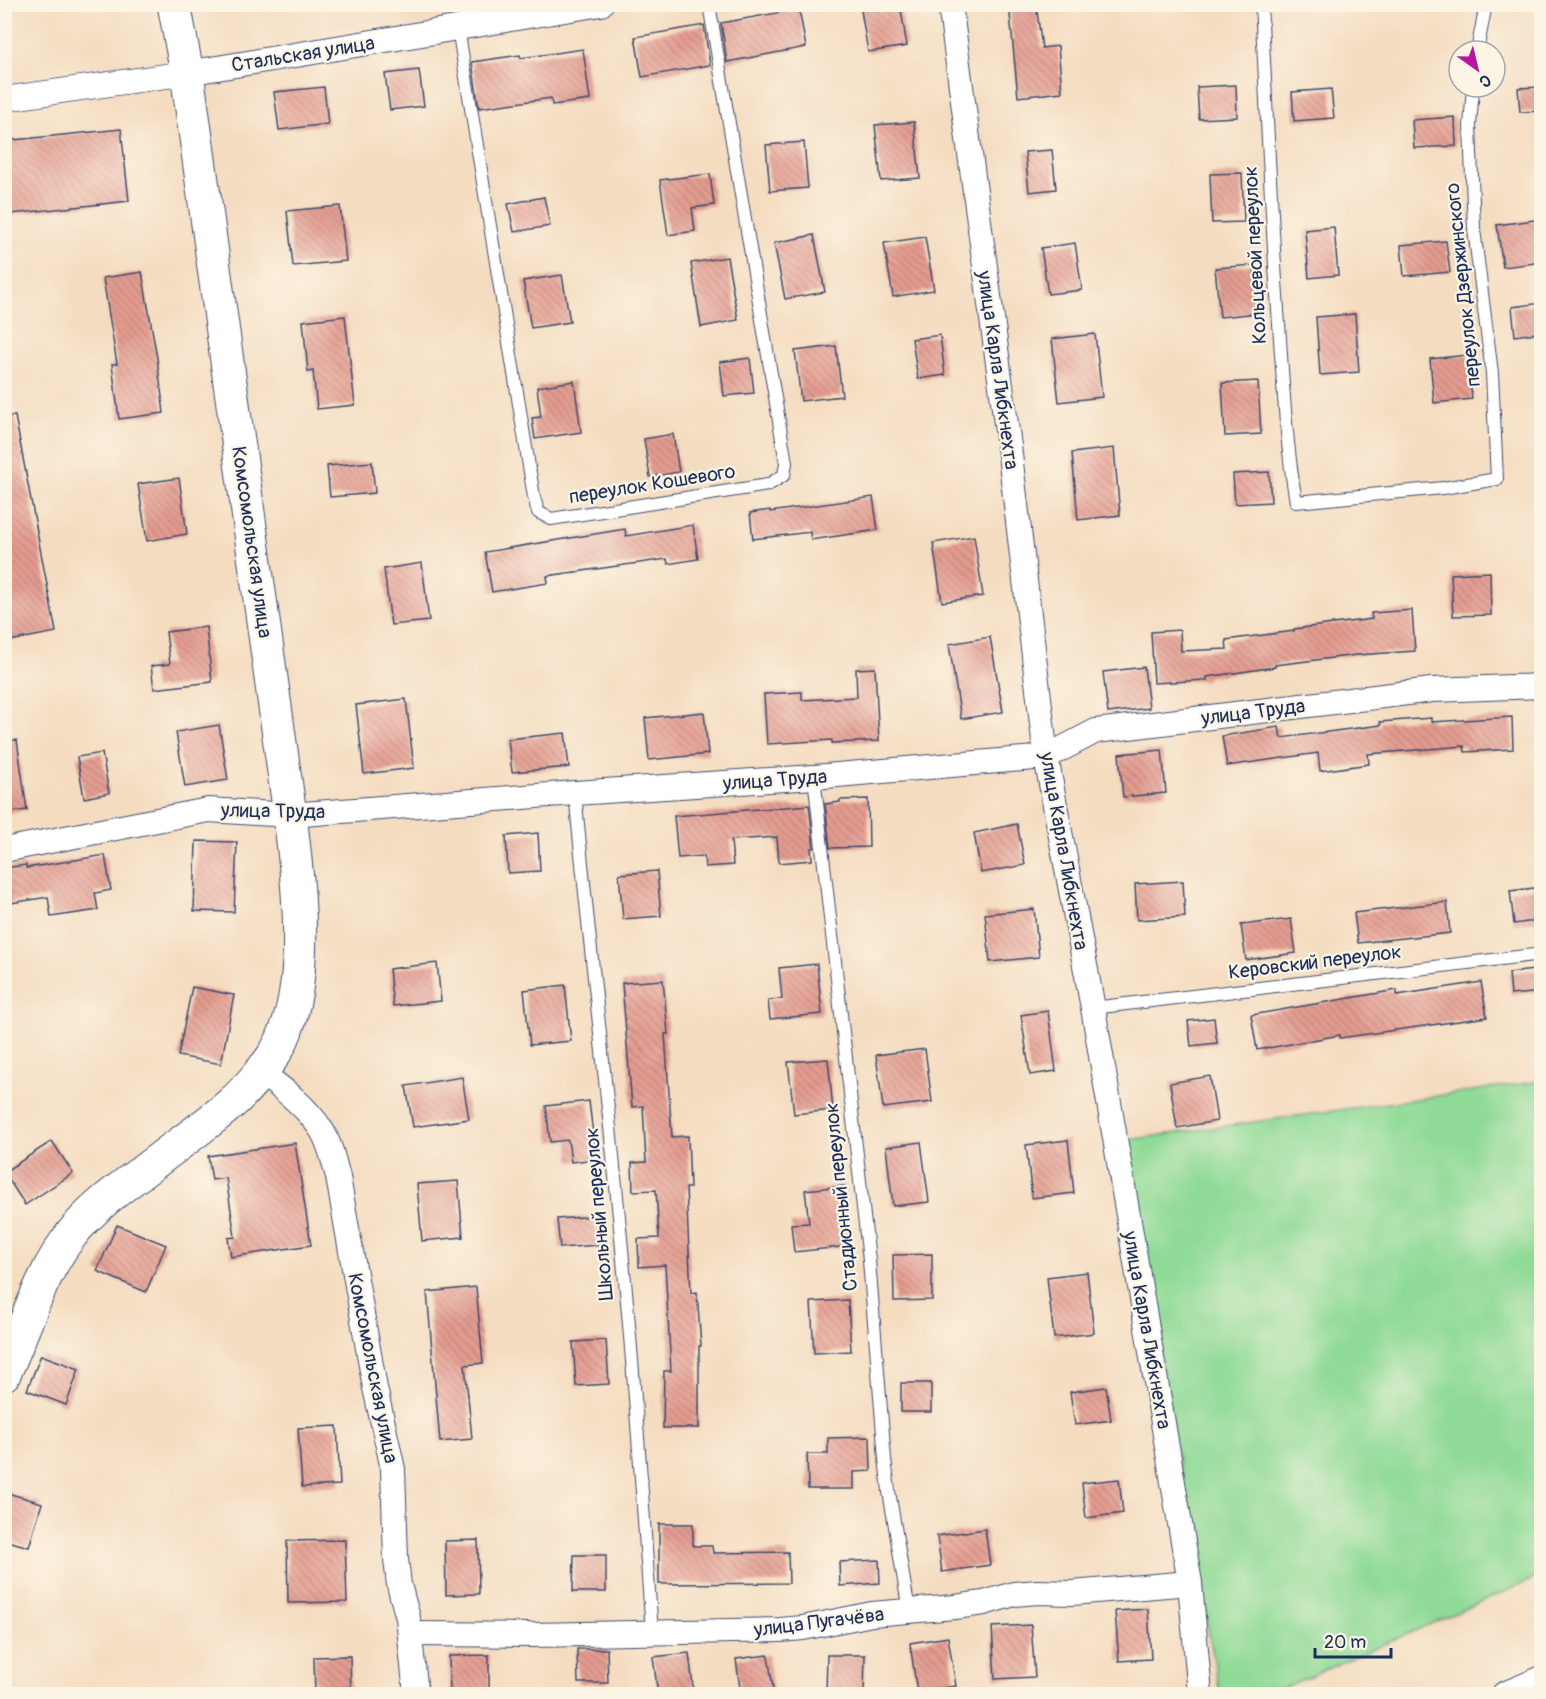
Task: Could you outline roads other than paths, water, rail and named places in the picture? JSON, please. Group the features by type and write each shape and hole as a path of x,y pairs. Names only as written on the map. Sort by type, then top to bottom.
{"main road":[{"name":"Комсомольская улица","path":"4,1374 46,1272 71,1235 92,1211 235,1100 270,1061 287,1030 297,993 298,882 290,815 187,73 174,4"}],"street":[{"name":"Стальская улица","path":"4,99 187,73 601,4"},
{"name":"улица Карла Либкнехта","path":"950,4 1010,457 1046,758 1093,1008 1190,1583 1200,1695"},
{"name":"улица Труда","path":"4,850 208,810 290,815 1046,758 1096,731 1432,690 1542,686"},
{"name":"Комсомольская улица","path":"260,1072 305,1109 322,1131 332,1154 338,1177 371,1366 393,1469 396,1559 399,1584 408,1618 416,1695"},
{"name":"улица Пугачёва","path":"410,1634 533,1635 780,1630 803,1628 872,1614 984,1603 1014,1594 1072,1593 1190,1583"},
{"path":"1504,1695 1542,1678"}],"lane":[{"name":"переулок Кошевого","path":"458,28 534,497 538,512 551,519 768,485 784,475 786,463 710,4"},
{"name":"Кольцевой переулок","path":"1262,4 1281,362 1289,461 1296,502 1443,488 1497,479"},
{"path":"1479,39 1486,4"},
{"name":"переулок Дзержинского","path":"1472,99 1470,126 1474,229 1492,373 1497,479"},
{"name":"Стадионный переулок","path":"814,777 869,1260 885,1459 909,1611"},
{"name":"Школьный переулок","path":"575,793 625,1274 652,1632"},
{"name":"Керовский переулок","path":"1093,1008 1542,954"}]}
